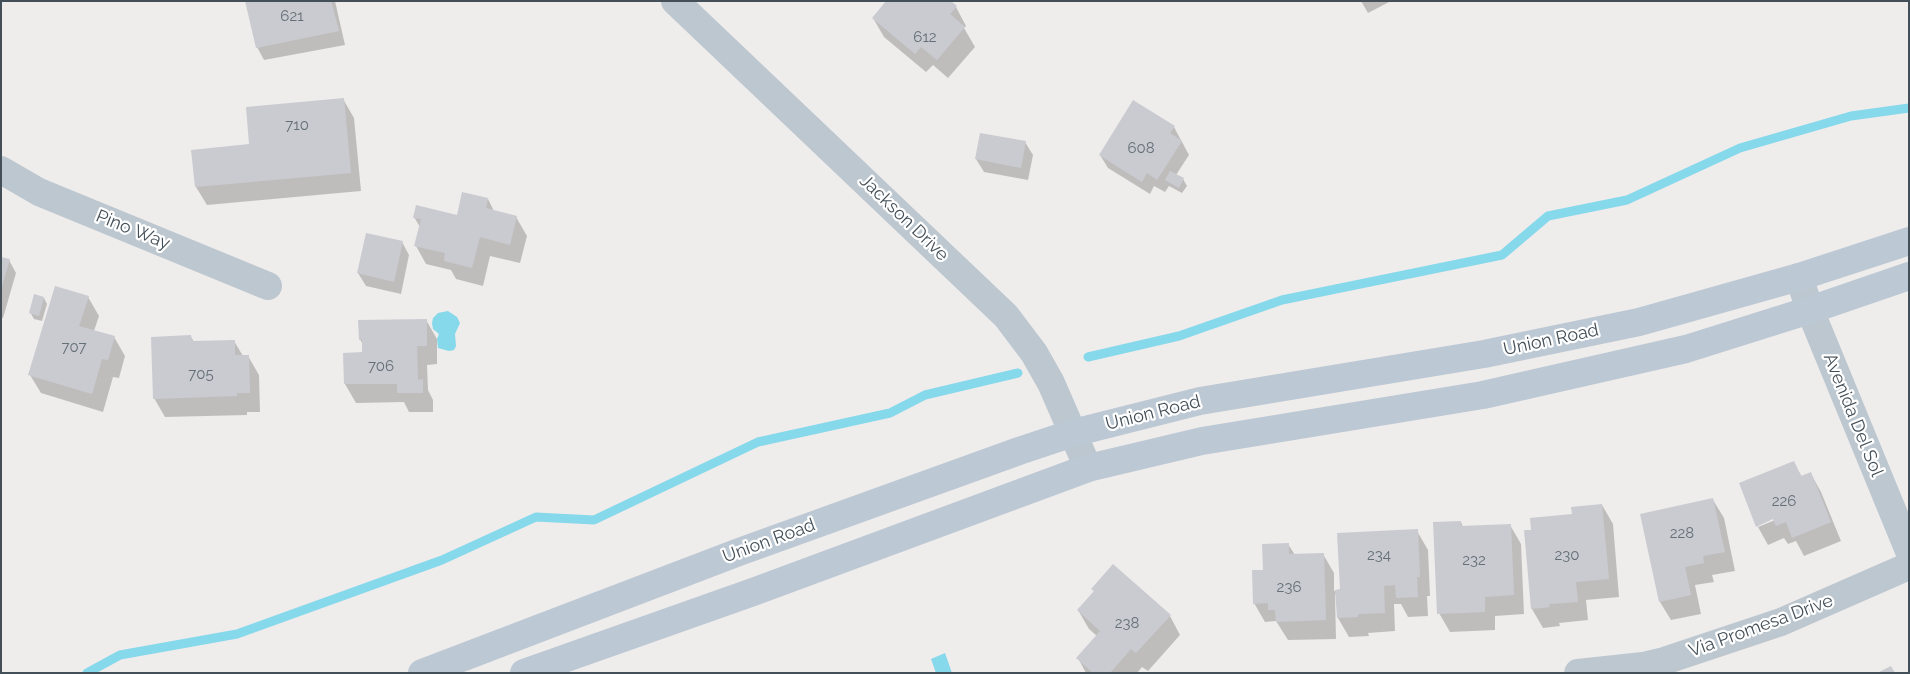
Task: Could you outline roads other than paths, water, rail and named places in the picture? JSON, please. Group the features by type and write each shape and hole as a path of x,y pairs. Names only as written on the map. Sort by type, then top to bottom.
{"main road":[{"name":"Union Road","path":"422,673 757,546 1018,450 1073,433 1200,401 1484,354 1639,322 1799,277 1909,241"},
{"path":"524,673 753,592 1088,468 1202,441 1493,393 1686,349 1810,310 1909,276"}],"street":[{"name":"Jackson Drive","path":"675,1 1006,316 1034,353 1051,383 1088,468"},
{"name":"Pino Way","path":"1,170 39,192 268,286"},
{"name":"Avenida Del Sol","path":"1799,277 1810,310 1909,551"},
{"name":"Via Promesa Drive","path":"1578,673 1644,669 1781,622 1909,566"}],"water":[{"path":"448,311 457,317 460,323 455,334 456,346 454,350 449,351 438,348 437,339 439,334 433,329 432,323 433,318 438,313"},
{"path":"945,653 952,673 936,673 931,659"}],"waterway":[{"path":"1088,357 1179,336 1282,300 1502,255 1548,216 1627,200 1740,148 1851,116 1909,108"},
{"path":"87,673 120,655 237,634 442,560 536,517 594,520 758,442 890,413 925,395 1018,373"}]}
